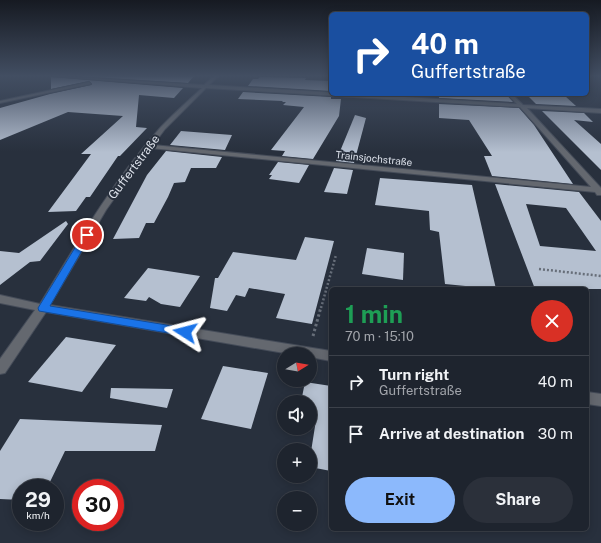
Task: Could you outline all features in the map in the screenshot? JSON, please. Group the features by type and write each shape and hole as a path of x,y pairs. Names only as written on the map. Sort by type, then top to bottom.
{"street":[{"name":"Guffertstraße","path":"0,369 43,308 102,210 148,146 163,128 190,101"},
{"path":"448,101 601,111"},
{"path":"516,101 599,192"},
{"name":"Trainsjochstraße","path":"148,146 599,192"},
{"path":"0,299 43,308 278,347"},
{"path":"317,354 329,356"},
{"path":"589,398 601,400"}],"path":[{"path":"309,347 336,255"},
{"path":"539,269 601,276"}],"building":[{"path":"24,101 138,101 136,127 147,128 120,156 118,156 90,197 86,197 76,211 48,212 91,154 81,154 123,116 68,112 0,140 0,108"},
{"path":"341,101 339,116 313,159 282,156 285,151 271,150 304,107 283,105 286,102 282,102"},
{"path":"533,101 571,101 576,106 536,104"},
{"path":"439,104 519,108 534,125 573,184 492,176 484,156 492,156 469,120 439,118"},
{"path":"542,111 584,113 593,122 574,120 601,144 601,170"},
{"path":"355,115 366,118 354,163 336,161"},
{"path":"181,131 232,135 225,150 170,145"},
{"path":"166,151 222,157 216,168 191,168 185,182 174,183 154,223 146,223 139,238 113,239 147,175"},
{"path":"278,162 309,165 299,183 269,179 272,175 269,175"},
{"path":"334,168 353,170 347,194 324,192"},
{"path":"380,178 472,185 496,287 445,284 439,232 430,230 429,211 375,205"},
{"path":"495,184 579,192 601,221 601,289 589,289 589,287 534,287","holes":["526,204 566,208 596,251 540,246"]},
{"path":"66,221 68,224 40,261 30,262 0,285 0,251 19,253"},
{"path":"305,237 334,241 312,324 276,318 285,294 249,288 245,297 236,295 227,311 210,308 215,278 218,278 233,252 296,260"},
{"path":"367,248 404,253 403,280 362,274"},
{"path":"148,268 200,276 180,307 161,304 149,297 146,301 124,298"},
{"path":"66,337 116,345 82,392 28,382"},
{"path":"223,366 268,373 251,429 201,419"},
{"path":"317,384 329,386 329,471 317,468 317,443 312,443 314,435 317,435 317,395 302,395 304,387 317,387"},
{"path":"111,388 173,389 167,408 110,398"},
{"path":"20,419 162,425 155,451 65,451 51,479 12,479 12,500 0,499 0,451"}],"route":[{"path":"87,235 43,308 185,332"}]}
